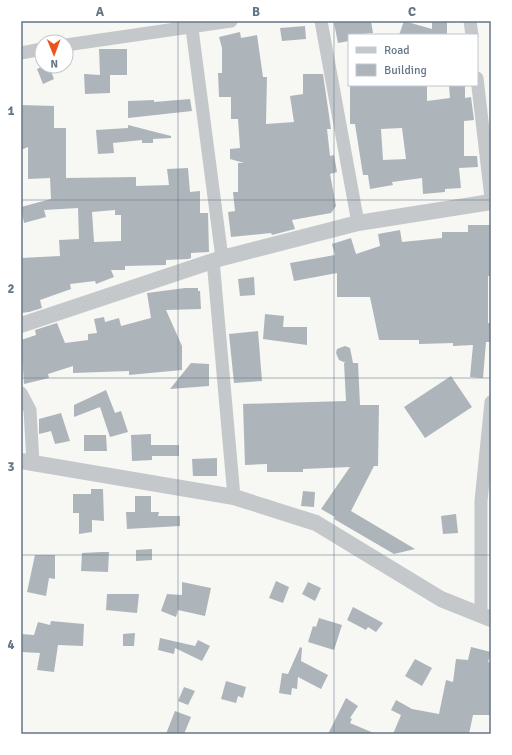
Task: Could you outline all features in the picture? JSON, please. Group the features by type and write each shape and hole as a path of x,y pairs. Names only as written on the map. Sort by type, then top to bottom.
{"street":[{"path":"74,44 191,24 231,21"},
{"path":"321,21 358,223"},
{"path":"470,21 472,34"},
{"path":"191,24 218,259 234,498"},
{"path":"21,53 34,51"},
{"path":"478,86 491,198"},
{"path":"21,325 218,259 358,223 491,202"},
{"path":"21,393 30,410 27,462 234,498 316,522 441,599 486,617 481,501 491,402"}],"building":[{"path":"343,21 371,21 373,33 348,34 348,41 338,43 334,23"},
{"path":"404,21 432,29 432,21 447,21 447,34 399,34"},
{"path":"305,26 306,39 282,41 280,28"},
{"path":"240,32 241,38 257,35 263,77 267,77 266,124 294,122 290,96 303,94 303,74 323,74 331,129 327,129 330,156 334,155 337,172 330,174 336,206 331,213 292,220 295,229 272,235 271,233 231,237 228,212 235,211 233,192 238,192 238,163 244,163 230,159 230,149 240,148 238,119 231,119 231,97 219,97 218,73 222,73 222,48 219,37"},
{"path":"99,49 127,49 127,75 110,75 110,93 85,94 84,74 100,75"},
{"path":"39,74 52,74 54,79 43,84"},
{"path":"350,86 427,86 427,101 450,98 449,86 465,86 465,98 471,97 474,120 464,121 464,156 477,156 478,167 459,168 461,188 445,189 445,192 423,194 422,178 392,182 393,185 370,189 368,175 363,175 355,124 350,124","holes":["402,128 406,159 383,160 381,129"]},
{"path":"190,99 192,111 128,118 128,101 154,100 154,102"},
{"path":"21,105 54,106 54,128 66,128 66,178 136,177 136,186 169,185 167,169 188,168 190,192 200,191 200,213 208,213 209,252 191,253 191,258 188,259 166,260 166,265 125,266 125,270 111,270 114,277 96,284 95,281 70,284 71,289 40,300 42,308 21,313 21,258 60,256 59,240 79,239 78,208 44,210 46,217 24,223 21,207 51,199 50,178 28,179 28,147 21,150","holes":["115,210 115,215 121,215 121,241 94,242 92,212"]},
{"path":"128,125 171,136 171,138 153,139 153,143 142,143 142,140 113,143 114,153 98,154 96,130 128,128"},
{"path":"468,225 491,225 491,276 488,276 488,323 491,323 491,342 486,342 483,378 470,377 473,345 453,346 453,343 419,344 419,340 379,340 370,297 337,297 337,273 294,281 290,263 335,255 332,244 351,238 356,254 380,246 378,234 400,230 402,242 442,238 442,232 468,232"},
{"path":"254,277 255,295 240,296 238,279"},
{"path":"185,288 198,288 198,291 200,291 201,309 166,310 182,346 182,370 129,375 129,371 73,373 73,366 48,374 49,378 24,384 21,340 36,335 35,330 57,323 65,343 88,340 88,334 97,333 94,319 104,317 105,322 119,318 121,326 151,318 147,293"},
{"path":"265,314 284,316 283,327 307,327 307,345 263,339"},
{"path":"258,331 262,381 234,383 229,334"},
{"path":"345,346 350,348 353,363 358,363 360,405 379,405 378,466 374,466 351,511 415,549 394,554 334,519 335,517 321,509 350,467 303,469 303,472 267,472 267,464 245,465 243,404 346,401 344,363 346,363 339,360 336,353 337,349"},
{"path":"191,363 209,364 209,386 170,389"},
{"path":"451,376 472,407 425,438 404,407"},
{"path":"106,390 115,413 121,411 128,432 110,437 100,407 74,417 74,405"},
{"path":"61,413 70,441 55,444 51,431 39,434 39,419"},
{"path":"151,434 151,445 179,445 179,456 152,456 152,460 132,461 131,435"},
{"path":"84,435 106,435 107,451 84,451"},
{"path":"217,458 217,476 193,476 192,459"},
{"path":"91,489 103,489 104,521 92,520 92,532 79,534 79,513 73,513 73,494 91,494"},
{"path":"303,491 315,492 314,507 301,506"},
{"path":"135,496 151,496 151,512 159,512 158,516 180,516 180,526 127,529 126,512 135,512"},
{"path":"456,514 458,533 443,534 441,516"},
{"path":"152,549 152,560 136,561 136,550"},
{"path":"109,552 108,572 81,571 82,553"},
{"path":"35,555 55,555 55,579 49,578 46,596 27,592"},
{"path":"276,581 289,587 283,603 269,598"},
{"path":"182,582 211,588 205,616 178,610 176,617 161,611 167,594 182,595"},
{"path":"308,582 321,588 315,601 302,594"},
{"path":"107,594 139,594 137,613 106,610"},
{"path":"353,607 383,623 376,632 368,627 366,630 347,620"},
{"path":"319,618 342,625 334,650 308,642 313,626 316,627"},
{"path":"51,621 84,624 83,646 58,645 54,672 37,670 40,653 21,652 21,634 34,635 38,622 50,625"},
{"path":"135,633 134,646 123,646 123,634"},
{"path":"160,638 195,646 198,640 210,646 202,661 175,648 174,654 158,650"},
{"path":"300,647 302,648 301,661 328,675 321,689 298,677 297,689 292,688 291,695 279,693 282,673 288,674"},
{"path":"471,647 491,652 488,662 491,663 491,715 473,715 469,734 393,734 401,715 391,710 396,700 412,709 439,714 446,680 453,682 456,659 468,660"},
{"path":"415,659 432,668 422,686 405,676"},
{"path":"226,681 246,687 243,698 238,696 236,703 221,699"},
{"path":"184,687 195,691 188,705 178,701"},
{"path":"346,698 358,706 350,718 352,719 350,723 376,734 328,734"},
{"path":"175,711 191,717 184,734 166,734"}]}
